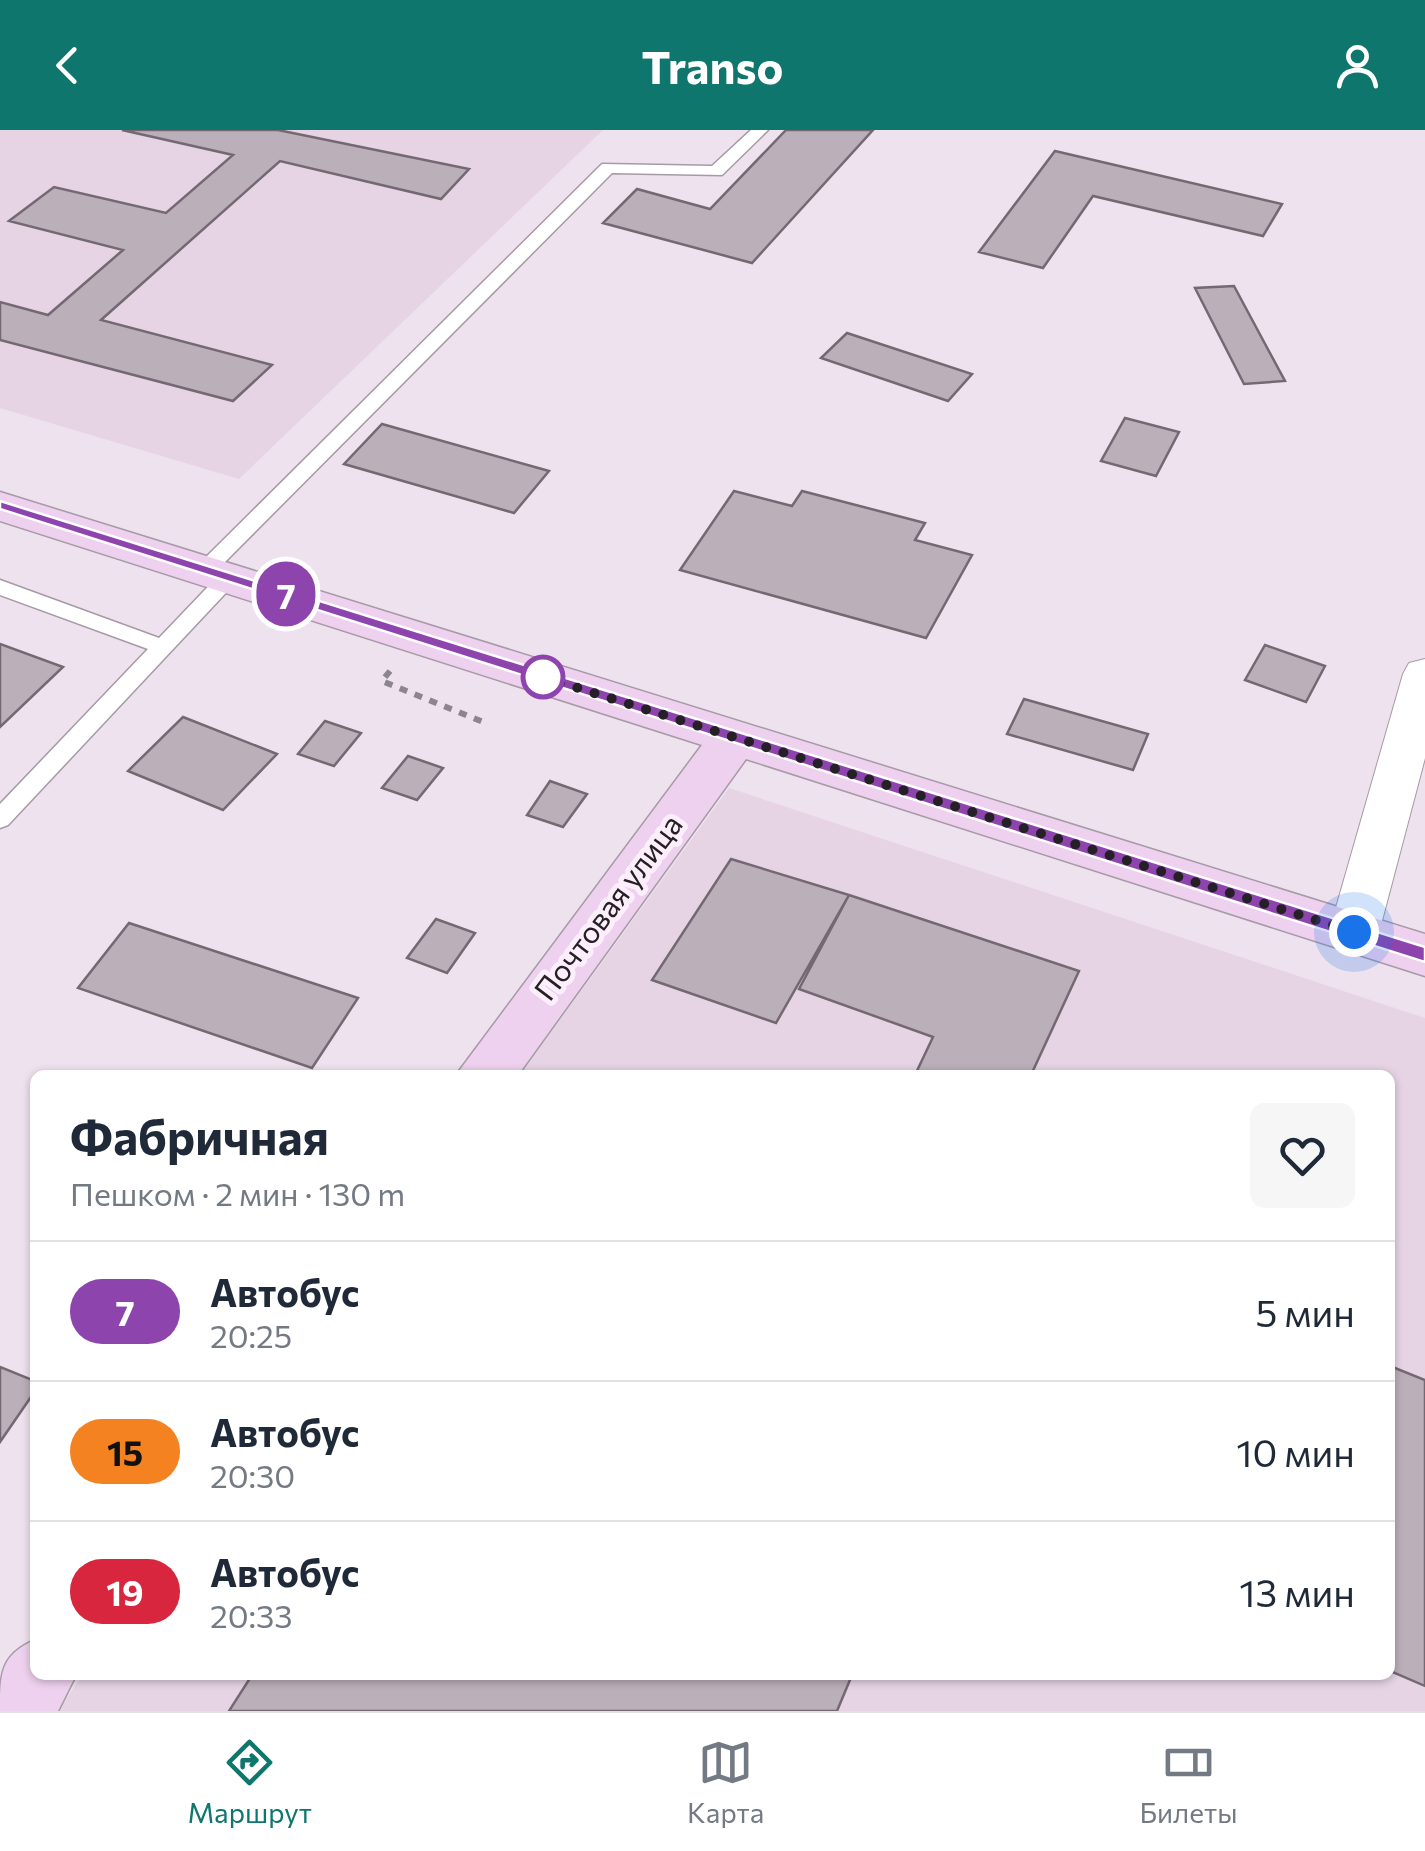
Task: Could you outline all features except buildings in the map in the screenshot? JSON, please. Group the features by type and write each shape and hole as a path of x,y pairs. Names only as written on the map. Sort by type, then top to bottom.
{"main road":[{"path":"0,506 1425,955"},
{"name":"Почтовая улица","path":"489,1070 734,740"},
{"path":"12,1711 35,1680"}],"street":[{"path":"1354,932 1425,674"}],"lane":[{"path":"0,819 163,646 218,573 608,168 716,171 760,130"},
{"path":"0,587 163,646"}],"shaded area":[{"path":"0,130 603,130 239,479 0,408"},
{"path":"729,788 1425,1018 1425,1711 57,1711 79,1680 1395,1680 1395,1070 524,1070"}],"bus line":[{"name":"7","path":"0,506 1425,955"}],"route":[{"path":"543,677 1354,932"}]}
